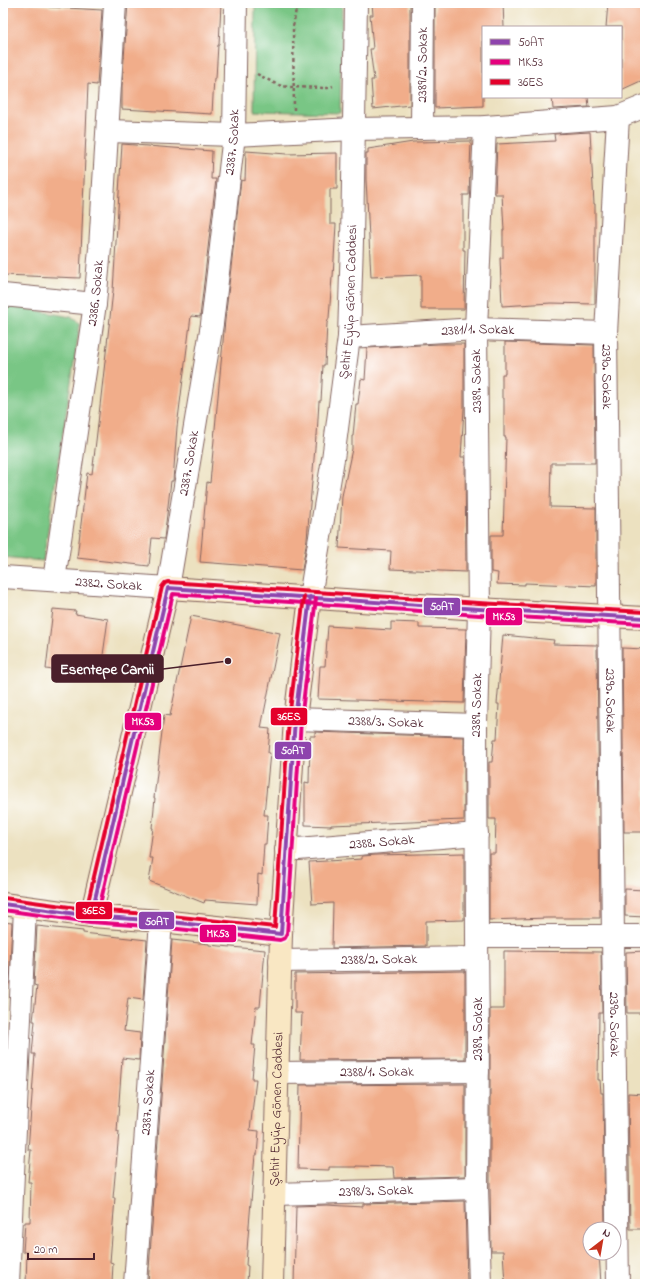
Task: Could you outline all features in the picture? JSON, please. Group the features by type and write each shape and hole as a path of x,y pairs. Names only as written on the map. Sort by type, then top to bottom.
{"main road":[{"name":"2382. Sokak","path":"168,588 479,609 645,618"},
{"name":"2387. Sokak","path":"91,916 168,588"},
{"name":"Şehit Eyüp Gönen Caddesi","path":"272,1284 281,934 295,719 310,597"},
{"path":"3,904 91,916 161,921 281,934"}],"street":[{"name":"2386. Sokak","path":"54,580 95,304 108,131 115,3"},
{"name":"2387. Sokak","path":"168,588 212,324 234,135 236,3"},
{"name":"Şehit Eyüp Gönen Caddesi","path":"310,597 333,459 349,337 356,3"},
{"name":"2389/2. Sokak","path":"422,128 423,3"},
{"path":"108,131 234,135 354,129 485,127 618,117 645,106"},
{"name":"2390. Sokak","path":"618,117 606,333 618,1284"},
{"name":"2389. Sokak","path":"480,1284 477,1188 478,1072 476,725 479,609 476,329 485,127"},
{"path":"3,295 95,304"},
{"name":"2381/1. Sokak","path":"349,337 476,329 606,333"},
{"name":"2382. Sokak","path":"3,577 168,588"},
{"name":"2388/3. Sokak","path":"295,719 476,725"},
{"name":"2388. Sokak","path":"286,850 477,834"},
{"path":"8,1284 25,908"},
{"name":"2387. Sokak","path":"135,1284 161,921"},
{"path":"477,936 645,936"},
{"name":"2388/2. Sokak","path":"280,961 477,958"},
{"name":"2388/1. Sokak","path":"277,1073 478,1072"},
{"name":"2398/3. Sokak","path":"275,1194 477,1188"}],"path":[{"path":"295,87 293,27 297,3"},
{"path":"235,60 259,76 278,85 328,88 355,81"}],"green space":[{"path":"255,3 342,3 340,113 254,111"},
{"path":"3,304 71,317 80,324 43,561 3,557"}],"building":[{"path":"3,3 102,10 97,85 88,84 80,278 3,275"},
{"path":"128,3 221,3 219,45 216,78 214,78 212,114 122,109 122,86"},
{"path":"372,3 410,3 410,105 373,109 371,80 374,80 370,49 373,49 370,15 373,15"},
{"path":"435,3 503,3 504,26 482,26 483,106 435,108"},
{"path":"608,3 645,3 645,79 622,90 622,26 606,26"},
{"path":"552,98 588,98 589,107 553,109"},
{"path":"590,132 595,204 595,304 551,303 502,306 500,258 503,258 504,230 502,194 495,194 497,144 555,141 554,134"},
{"path":"471,141 469,195 463,195 463,250 465,250 464,309 421,309 421,275 371,277 366,153 368,153 368,149 413,142"},
{"path":"122,144 212,151 211,179 216,179 200,317 191,316 177,427 173,481 171,481 164,539 152,538 149,566 77,558 87,473 92,474 113,291"},
{"path":"246,151 287,154 337,153 337,189 330,189 330,224 336,224 333,277 329,318 327,323 325,365 323,365 321,401 319,401 307,539 302,570 200,562 207,482 210,483 225,320 241,180 245,181"},
{"path":"505,342 594,345 595,463 551,463 550,507 596,508 596,586 525,583 525,585 497,584 498,573 491,572 491,535 503,535 506,437 504,437 504,398 502,398 502,374 505,374"},
{"path":"464,344 464,409 461,457 465,457 466,572 390,569 391,551 339,548 342,496 352,449 356,404 358,404 361,379 365,380 367,348"},
{"path":"53,609 76,611 75,614 108,619 100,677 46,669"},
{"path":"191,616 280,633 261,728 270,729 268,753 270,753 264,815 268,815 266,844 264,844 262,875 258,874 257,904 205,900 204,903 149,881 153,858 149,858 153,828 154,798 164,715 170,716"},
{"path":"391,622 419,623 419,628 466,629 464,703 318,699 320,666 325,666 328,626 391,630"},
{"path":"503,635 554,640 553,644 597,645 600,918 489,920 489,853 495,853 496,819 489,819 489,762 492,762 494,739 497,739 499,704 497,704"},
{"path":"622,648 645,649 645,832 624,832"},
{"path":"315,732 464,737 464,820 331,826 305,825 305,782 309,783 310,736 315,736"},
{"path":"464,853 464,920 426,921 426,946 332,948 333,903 312,904 309,862 362,859 362,856 376,855"},
{"path":"625,889 645,890 645,917 625,916"},
{"path":"3,922 12,923 9,984 3,983"},
{"path":"37,926 147,940 143,1000 128,998 124,1031 140,1033 139,1060 122,1058 117,1132 119,1132 113,1198 115,1198 110,1262 113,1263 112,1284 26,1284 27,1252 23,1252 25,1222 30,1222 31,1182 28,1182 31,1150 28,1150 35,1054 32,1054 35,1021 33,1021 37,986 34,985"},
{"path":"172,940 265,950 260,1007 256,1007 252,1045 255,1045 252,1079 256,1079 250,1130 259,1131 257,1155 255,1155 248,1237 246,1265 248,1266 247,1284 148,1284"},
{"path":"504,951 601,952 602,1013 599,1013 598,1080 600,1080 601,1093 603,1093 605,1221 582,1221 582,1261 600,1261 601,1284 505,1284 503,1251 491,1251 490,1009 504,1009"},
{"path":"645,951 645,1013 627,1013 626,952"},
{"path":"465,971 465,1059 300,1060 302,1013 295,1013 295,974"},
{"path":"465,1084 465,1176 394,1178 393,1167 356,1166 329,1167 329,1170 298,1169 300,1085"},
{"path":"628,1093 645,1094 645,1229 630,1229"},
{"path":"465,1201 467,1284 294,1284 296,1206 327,1205 363,1207 363,1204"}],"transit line":[{"name":"36ES","path":"85,915 162,587 165,583 645,612"},
{"name":"50AT","path":"91,916 168,588 479,609 645,618"},
{"name":"MK53","path":"97,917 173,594 479,615 645,624"},
{"name":"36ES","path":"4,898 92,910 162,915 275,927 289,719 304,596"},
{"name":"50AT","path":"3,904 91,916 161,921 281,934 295,719 310,597"},
{"name":"MK53","path":"3,910 90,922 160,927 280,940 285,938 287,934 301,720 316,598"}],"place":[{"name":"Esentepe Camii","path":"228,661"}]}
